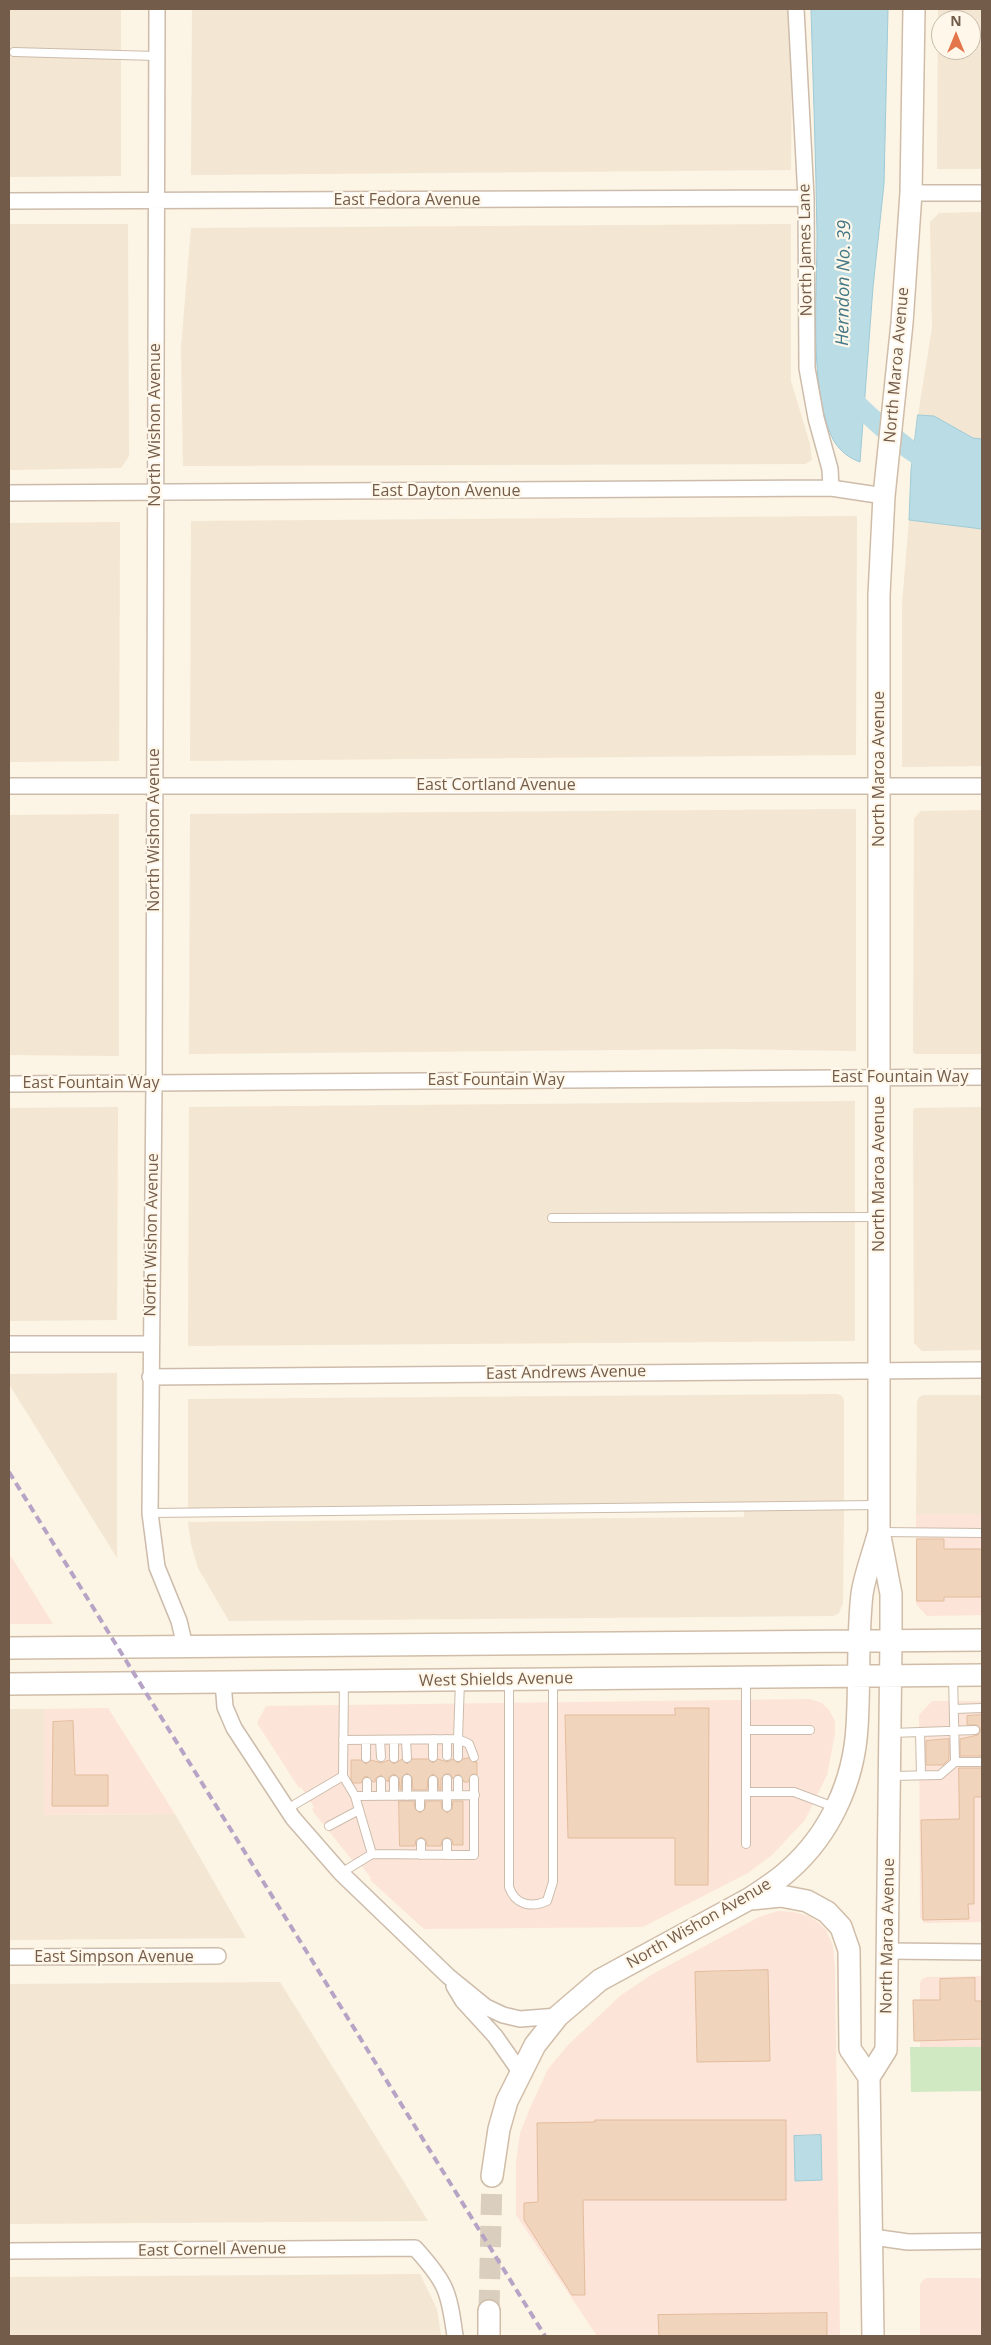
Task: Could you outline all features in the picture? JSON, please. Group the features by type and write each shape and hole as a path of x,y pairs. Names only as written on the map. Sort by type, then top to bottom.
{"main road":[{"name":"North Maroa Avenue","path":"869,2076 886,2050 892,1640 891,1594 879,1532 879,595 884,496 911,193 914,9"},
{"name":"North Maroa Avenue","path":"858,1677 862,1593 879,1532"},
{"path":"9,1648 982,1640"},
{"name":"West Shields Avenue","path":"9,1684 982,1675"},
{"name":"North Wishon Avenue","path":"492,2176 499,2129 507,2101 535,2045 558,2016 600,1980 749,1899 789,1871 806,1853 836,1808 844,1790 855,1748 858,1677"},
{"path":"749,1899 781,1896 807,1900 827,1912 841,1927 849,1950 850,2049 869,2076 873,2237 873,2336"},
{"path":"489,2311 489,2336"}],"street":[{"name":"North Wishon Avenue","path":"157,9 154,493 154,1083 150,1513 157,1567 179,1621 185,1646"},
{"name":"North James Lane","path":"796,9 806,198 807,368 816,418 830,469 831,488"},
{"path":"911,193 982,192"},
{"name":"East Fedora Avenue","path":"9,201 806,198"},
{"name":"East Dayton Avenue","path":"9,493 831,488 884,496"},
{"name":"East Cortland Avenue","path":"9,786 982,786"},
{"name":"East Fountain Way","path":"9,1084 982,1076"},
{"path":"9,1344 151,1344"},
{"name":"East Andrews Avenue","path":"150,1377 982,1370"},
{"path":"223,1682 225,1708 234,1728 287,1809 341,1873 448,1976 486,2007 502,2015 520,2020 558,2016"},
{"path":"888,1952 982,1952"},
{"name":"East Simpson Avenue","path":"9,1957 218,1956"},
{"path":"448,1976 463,2001 495,2036 521,2073"},
{"path":"873,2237 908,2242 982,2241"},
{"name":"East Cornell Avenue","path":"9,2251 415,2248 437,2272 450,2298 455,2336"}],"lane":[{"path":"14,52 156,56"},
{"path":"552,1218 880,1217"},
{"path":"150,1513 879,1505"},
{"path":"879,1532 982,1533"},
{"path":"953,1676 955,1762"},
{"path":"746,1678 746,1844"},
{"path":"509,1679 509,1887 511,1895 520,1903 528,1905 539,1905 547,1901 553,1882 553,1679"},
{"path":"458,1757 460,1680"},
{"path":"344,1681 343,1776 355,1796 372,1854"},
{"path":"954,1709 982,1708"},
{"path":"746,1730 810,1730"},
{"path":"890,1733 976,1730"},
{"path":"920,1732 921,1775"},
{"path":"433,1739 433,1757"},
{"path":"447,1739 447,1756"},
{"path":"343,1740 458,1739 469,1744 474,1757"},
{"path":"366,1740 366,1758"},
{"path":"380,1740 381,1757"},
{"path":"394,1740 394,1758"},
{"path":"406,1740 407,1758"},
{"path":"890,1776 940,1775 955,1762 982,1762"},
{"path":"287,1809 343,1776"},
{"path":"407,1779 407,1796"},
{"path":"447,1779 447,1807"},
{"path":"341,1873 372,1854 474,1855 474,1779"},
{"path":"394,1780 394,1796"},
{"path":"433,1780 433,1796"},
{"path":"458,1780 458,1795"},
{"path":"381,1781 381,1796"},
{"path":"367,1782 367,1796"},
{"path":"746,1792 794,1792 836,1808"},
{"path":"355,1796 475,1795"},
{"path":"420,1796 420,1807"},
{"path":"329,1826 359,1810"},
{"path":"421,1843 421,1855"},
{"path":"447,1844 447,1855"}],"shaded area":[{"path":"9,9 121,9 121,176 9,177"},
{"path":"192,9 792,9 791,170 191,175"},
{"path":"938,9 982,9 982,169 937,169 938,60 981,60 981,10"},
{"path":"982,212 982,439 973,438 934,416 918,415 932,328 930,222 939,213"},
{"path":"9,224 128,224 129,456 121,468 9,470"},
{"path":"791,224 791,381 810,444 812,460 805,464 183,466 181,348 191,228"},
{"path":"857,516 856,755 190,761 191,521"},
{"path":"909,520 982,529 982,766 902,767 902,604"},
{"path":"120,522 119,761 9,762 9,523"},
{"path":"856,809 856,1051 723,1049 189,1054 190,814"},
{"path":"982,810 982,1054 916,1054 913,1052 914,818 921,811"},
{"path":"119,814 119,1056 9,1055 9,815"},
{"path":"855,1101 855,1341 188,1346 189,1107"},
{"path":"118,1107 117,1320 9,1321 9,1108"},
{"path":"982,1107 982,1350 922,1351 914,1343 913,1110 916,1108"},
{"path":"117,1373 117,1558 9,1384 9,1374"},
{"path":"837,1394 842,1396 844,1401 844,1502 748,1510 844,1510 843,1603 839,1613 833,1616 229,1621 198,1568 191,1544 188,1522 744,1517 744,1511 694,1511 694,1503 188,1508 188,1399"},
{"path":"924,1395 982,1395 982,1514 916,1514 917,1402 919,1397"},
{"path":"916,1514 982,1514 982,1615 927,1616 916,1604"},
{"path":"9,1553 53,1624 9,1624"},
{"path":"810,1699 822,1703 829,1710 835,1721 835,1734 827,1775 805,1820 772,1855 748,1873 643,1927 424,1929 370,1880 371,1878 356,1859 353,1861 314,1813 312,1809 314,1807 301,1787 299,1788 257,1723 266,1706"},
{"path":"932,1701 982,1701 982,1922 924,1923 920,1917 919,1715"},
{"path":"108,1708 175,1814 44,1815 44,1709"},
{"path":"9,1709 44,1709 44,1815 175,1814 246,1938 9,1940"},
{"path":"778,1911 794,1912 808,1916 818,1922 826,1930 833,1946 835,1968 840,2336 597,2336 516,2215 516,2164 520,2133 530,2108 548,2069 567,2046 620,1996 651,1975 759,1917"},
{"path":"982,1976 982,2047 920,2047 920,1983 922,1979 927,1977"},
{"path":"280,1982 428,2221 9,2224 9,1984"},
{"path":"420,2274 437,2309 441,2336 9,2336 9,2277"},
{"path":"927,2278 982,2278 982,2336 920,2336 920,2285"}],"green space":[{"path":"910,2047 982,2047 982,2091 911,2092"}],"water":[{"path":"811,9 888,9 884,184 873,287 860,462 843,452 833,440 824,414 817,365 817,236"},
{"path":"918,415 934,416 973,438 982,439 982,529 909,520 911,470"},
{"path":"821,2135 822,2180 795,2181 794,2136"}],"building":[{"path":"917,1539 944,1539 944,1549 982,1549 982,1597 944,1597 944,1601 917,1601"},
{"path":"675,1708 709,1708 708,1885 675,1885 675,1838 568,1838 565,1715 675,1715"},
{"path":"982,1715 982,1756 960,1756 960,1739 978,1735 981,1730 977,1725 967,1725 967,1716"},
{"path":"73,1721 75,1775 108,1775 108,1806 52,1806 53,1722"},
{"path":"949,1739 949,1759 943,1765 926,1765 926,1741"},
{"path":"469,1758 473,1762 477,1762 477,1775 472,1774 468,1782 464,1782 460,1775 456,1775 453,1779 450,1774 445,1774 441,1779 441,1790 439,1790 438,1778 433,1774 428,1778 427,1790 413,1790 412,1777 407,1773 402,1777 401,1790 399,1778 394,1774 389,1777 388,1782 381,1775 376,1778 375,1782 367,1776 364,1777 361,1783 353,1783 351,1779 351,1760 361,1760 366,1764 371,1760 381,1763 389,1760 394,1764 402,1759 407,1764 412,1759 428,1759 433,1763 438,1759 447,1762 453,1759 458,1763 463,1759"},
{"path":"959,1768 982,1768 982,1797 974,1797 974,1904 968,1904 969,1919 923,1920 921,1820 959,1819"},
{"path":"399,1801 414,1801 415,1809 420,1813 425,1809 426,1801 441,1801 442,1809 447,1813 452,1809 453,1801 463,1801 463,1845 453,1845 452,1840 447,1837 442,1840 441,1846 427,1846 426,1840 421,1837 416,1840 415,1846 400,1846"},
{"path":"768,1970 770,2061 697,2062 695,1972"},
{"path":"975,1978 975,2001 982,2001 982,2039 914,2041 913,2000 940,2000 940,1979"},
{"path":"595,2120 786,2120 786,2200 583,2200 585,2295 572,2295 524,2220 524,2203 538,2202 537,2123 595,2122"},
{"path":"827,2313 827,2336 659,2336 658,2315"}],"waterway":[{"name":"Herndon No. 39","path":"846,390 868,415 913,452 943,466 982,476"}],"tunnel":[{"path":"489,2311 492,2176"}],"railway":[{"path":"9,1472 545,2336"}]}
